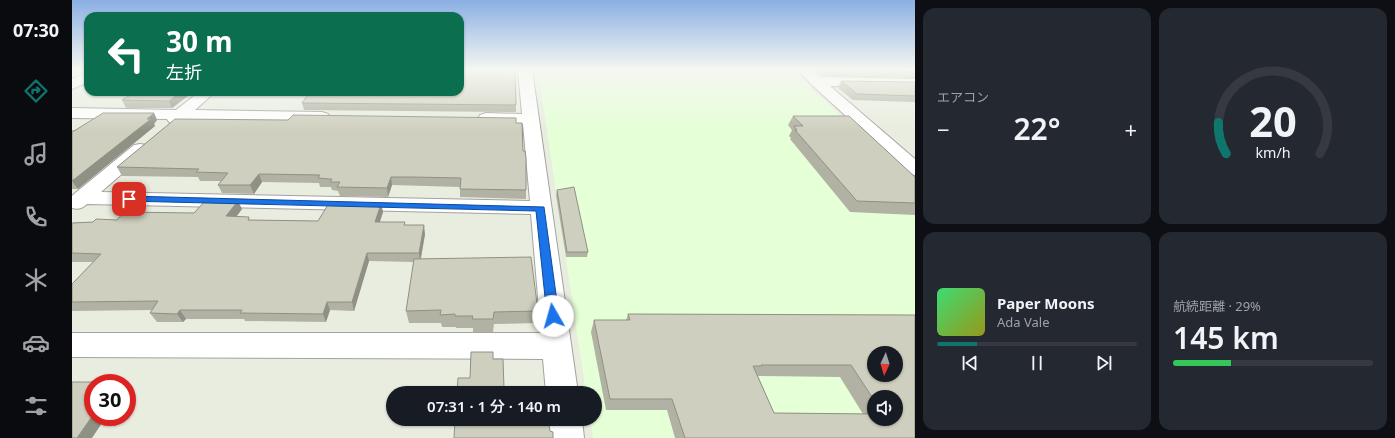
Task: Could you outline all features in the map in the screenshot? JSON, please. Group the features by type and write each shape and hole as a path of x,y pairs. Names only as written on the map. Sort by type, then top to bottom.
{"street":[{"path":"528,90 561,386"},
{"path":"828,90 915,169"},
{"path":"77,202 203,96"},
{"path":"72,113 339,117"},
{"path":"475,118 531,119"},
{"path":"888,145 915,146"},
{"path":"77,202 540,208"},
{"path":"72,345 557,346"},
{"path":"566,426 567,438"}],"shaded area":[{"path":"541,90 813,90 915,184 915,438 593,438 591,426 602,426 602,386 585,386"}],"building":[{"path":"464,90 516,90 516,105 302,103 307,96 464,96"},
{"path":"853,90 915,90 915,96 857,94"},
{"path":"129,96 176,96 169,101 122,100"},
{"path":"103,113 154,113 147,119 151,119 72,181 72,131"},
{"path":"293,115 516,118 516,123 522,123 523,151 525,151 526,158 526,190 460,189 461,178 412,177 391,177 387,188 337,187 340,182 330,182 332,179 318,178 320,175 259,174 250,185 218,185 228,173 196,172 199,169 117,167 175,119 288,120"},
{"path":"793,116 849,116 915,177 915,203 857,201 795,130 797,130 794,126 803,126"},
{"path":"574,187 588,252 567,252 557,190"},
{"path":"206,200 238,201 226,216 249,217 248,220 318,221 329,203 381,204 375,222 405,222 404,225 424,225 419,253 367,253 352,302 327,302 323,314 240,313 242,310 180,310 177,314 150,313 158,301 72,302 72,284 101,254 72,253 72,223 93,222 96,219 117,220 124,212 194,213"},
{"path":"531,257 538,311 494,312 493,319 472,319 473,316 455,316 455,314 440,315 441,310 406,311 414,259"},
{"path":"628,314 915,315 915,438 685,438 672,399 610,399 594,320 630,320","holes":["851,365 867,390 903,390 903,426 867,426 867,414 774,413 753,366"]},
{"path":"471,352 493,352 493,359 503,359 504,386 457,386 458,378 470,378"},
{"path":"72,382 84,382 84,426 85,426 77,438 72,438"},
{"path":"455,426 549,426 550,431 553,432 553,438 454,438"}],"route":[{"path":"129,199 540,208 553,316"}]}
